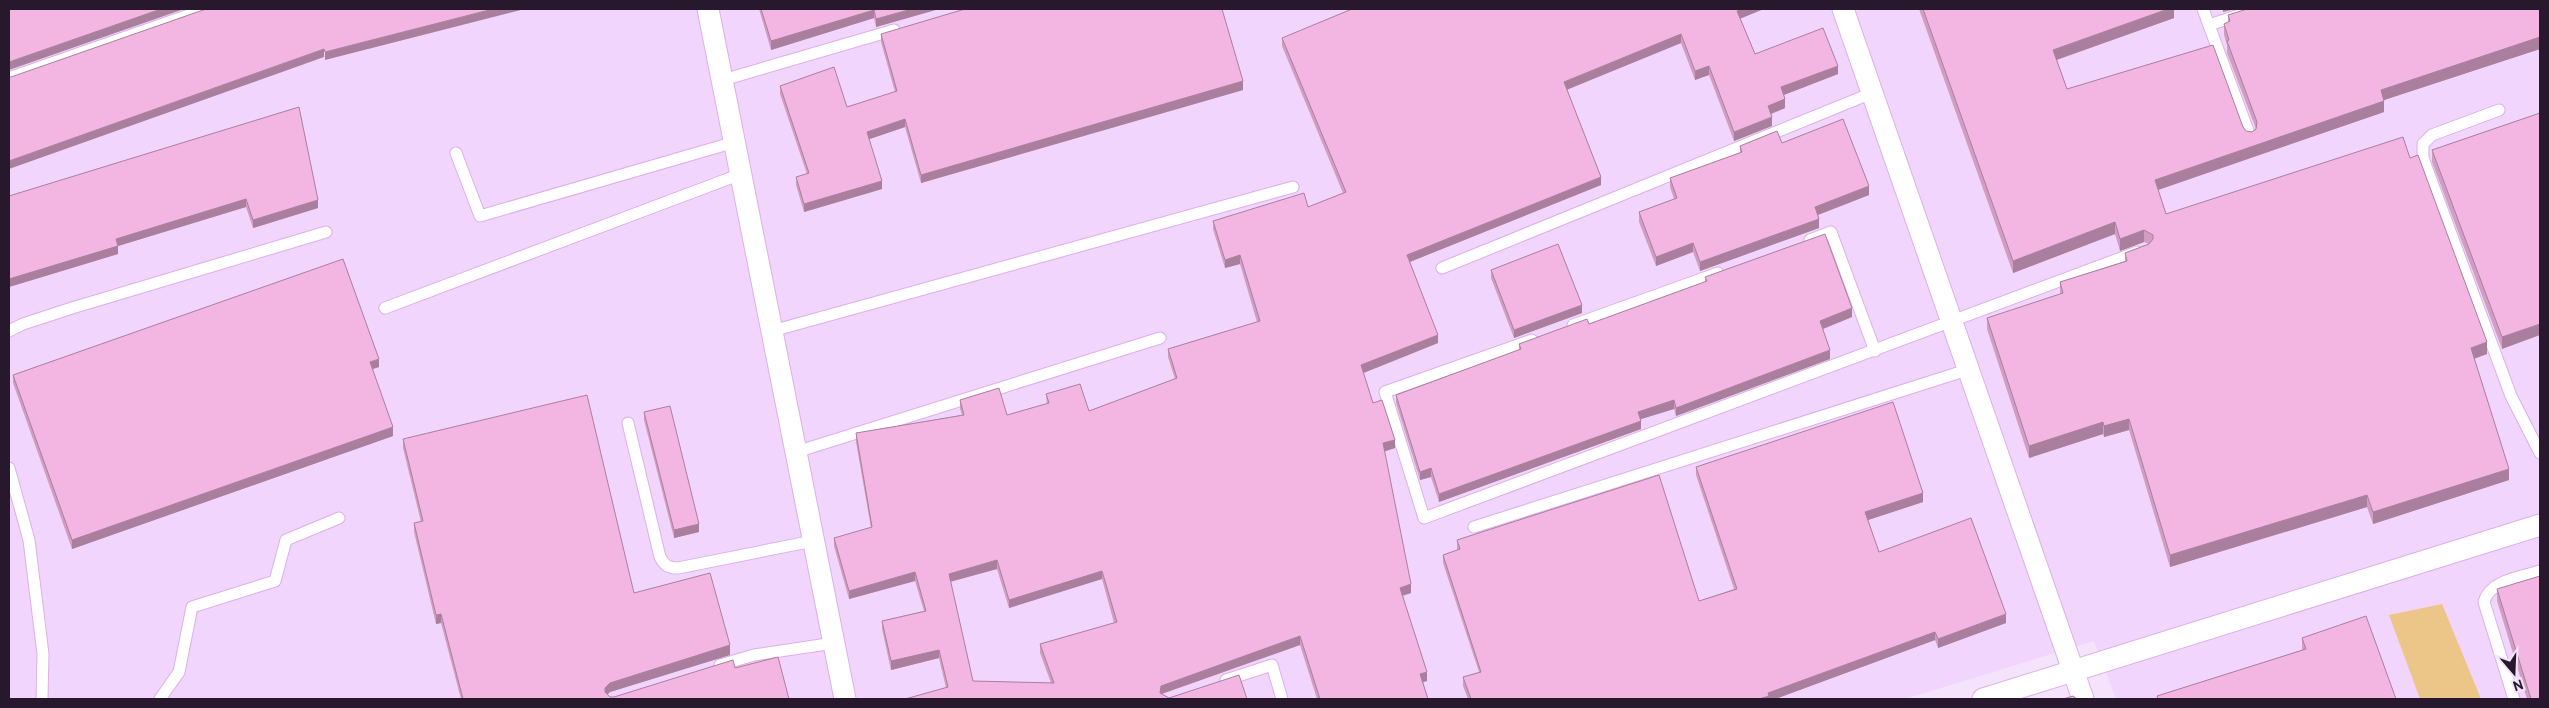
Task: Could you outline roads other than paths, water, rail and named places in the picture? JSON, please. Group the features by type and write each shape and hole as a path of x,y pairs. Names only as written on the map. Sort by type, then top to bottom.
{"street":[{"path":"708,9 844,699"},
{"path":"1843,9 2083,699"},
{"path":"1983,699 2540,525"}],"lane":[{"path":"9,78 206,9"},
{"path":"2203,9 2250,136"},
{"path":"2209,25 2258,9"},
{"path":"722,80 909,25"},
{"path":"1442,268 1872,93"},
{"path":"2499,110 2432,135 2423,144 2423,158 2511,396 2540,452"},
{"path":"456,153 480,216 735,142"},
{"path":"384,308 741,174"},
{"path":"772,331 1293,187"},
{"path":"9,331 23,324 72,308 326,232"},
{"path":"1794,246 1831,232 1875,351"},
{"path":"1543,336 1385,392 1424,518 2146,249"},
{"path":"1562,329 1729,269"},
{"path":"796,452 1160,338"},
{"path":"1474,527 1967,370"},
{"path":"628,423 660,557 664,564 670,568 678,568 813,540"},
{"path":"9,468 29,540 43,654 42,699"},
{"path":"160,699 179,672 192,607 274,581 286,540 339,518"},
{"path":"2514,699 2484,602 2486,595 2497,585 2540,571"},
{"path":"709,669 754,655 834,643"},
{"path":"1211,685 1272,665 1282,699"}]}
